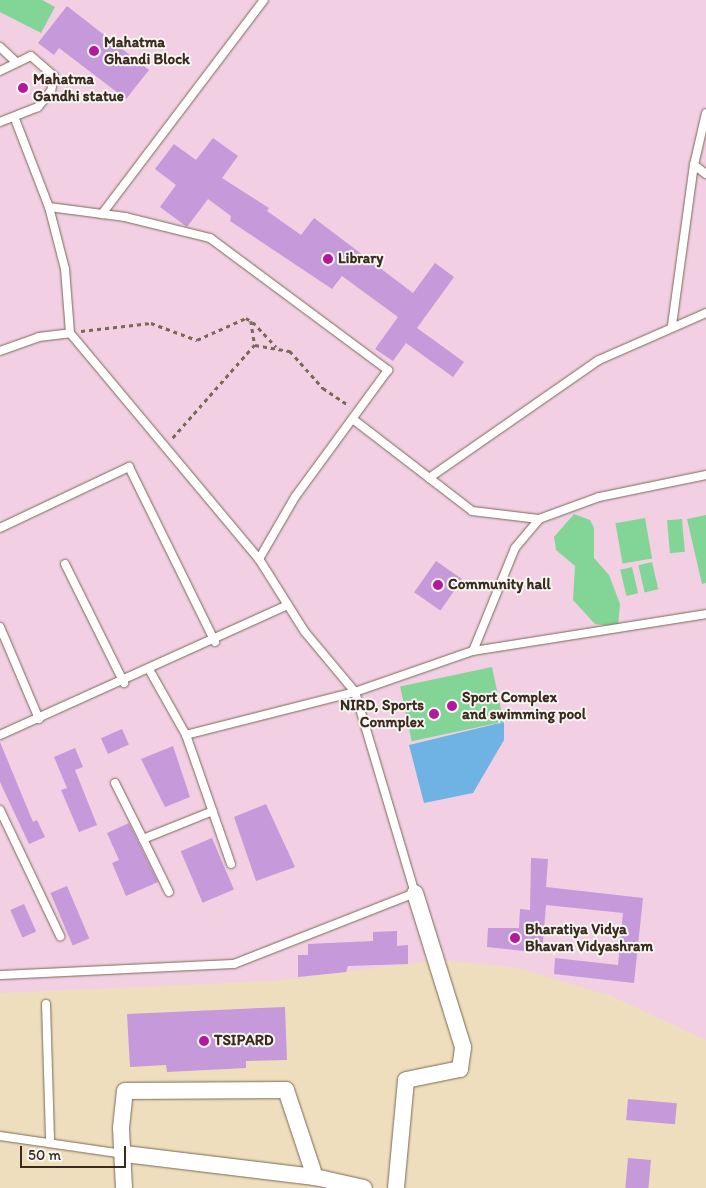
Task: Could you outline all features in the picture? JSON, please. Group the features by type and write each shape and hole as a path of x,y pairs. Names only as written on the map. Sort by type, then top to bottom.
{"street":[{"path":"396,1188 406,1080 460,1069 464,1047 416,893"},
{"path":"124,1188 125,1154 121,1128 126,1091 286,1090 315,1177"},
{"path":"125,1154 315,1177 364,1188"}],"lane":[{"path":"102,214 264,0"},
{"path":"0,47 16,62"},
{"path":"0,71 31,56 54,76 51,91 38,107 15,119 0,122"},
{"path":"672,325 694,165 706,113"},
{"path":"0,975 234,964 416,893 355,692 288,605 259,559 70,333 65,269 49,207 15,119"},
{"path":"694,165 705,170"},
{"path":"49,207 102,214 210,238 388,370 354,420 295,497 259,559"},
{"path":"429,478 599,360 672,325 706,313"},
{"path":"0,351 39,337 70,333"},
{"path":"354,420 472,511 539,519 599,497 706,475"},
{"path":"0,528 129,467 215,642"},
{"path":"474,651 515,548 539,519"},
{"path":"64,564 124,683"},
{"path":"0,735 124,683 215,642 288,605"},
{"path":"186,735 355,692 474,651 706,614"},
{"path":"0,627 39,718"},
{"path":"150,671 186,735 231,864"},
{"path":"115,783 169,892"},
{"path":"0,810 60,936"},
{"path":"143,839 213,811"},
{"path":"46,1004 50,1141"},
{"path":"0,1136 50,1141 125,1154"}],"path":[{"path":"70,333 151,323 196,340 246,318 251,320 277,348"},
{"path":"166,446 254,345 251,320"},
{"path":"254,345 290,351 323,388 360,411"}],"shaded area":[{"path":"0,0 706,0 706,1040 611,996 519,968 441,960 274,981 0,993"}],"green space":[{"path":"0,0 42,0 55,7 41,33 0,12"},
{"path":"574,514 590,520 594,528 594,558 609,575 620,604 618,627 595,624 573,600 575,566 556,550 554,537"},
{"path":"706,515 706,583 702,584 687,519"},
{"path":"645,518 652,558 623,564 615,523"},
{"path":"682,519 685,552 670,553 667,520"},
{"path":"652,562 658,589 645,592 638,565"},
{"path":"632,567 638,593 626,596 620,570"},
{"name":"Sport Complex and swimming pool","path":"492,667 504,722 412,741 400,687"}],"water":[{"path":"504,722 504,740 473,793 424,803 409,745"}],"building":[{"name":"Mahatma Ghandi Block","path":"67,6 149,70 126,99 59,48 54,55 38,43"},
{"name":"Library","path":"213,138 238,156 222,178 269,208 267,211 301,235 314,218 413,293 435,263 454,277 417,328 464,362 453,377 406,343 393,361 375,349 398,317 342,276 332,289 230,221 231,216 208,199 187,227 160,207 176,185 155,169 174,144 196,160"},
{"name":"Community hall","path":"436,561 462,579 440,610 414,592"},
{"path":"122,729 129,745 108,754 101,738"},
{"path":"0,742 33,822 37,820 45,837 29,844 0,782"},
{"path":"173,746 190,797 165,807 141,759"},
{"path":"75,748 83,767 75,770 97,825 79,832 61,790 67,788 54,757"},
{"path":"266,804 295,867 256,881 234,817"},
{"path":"129,823 158,882 126,896 112,863 119,860 107,833"},
{"path":"212,838 234,890 203,903 181,851"},
{"path":"531,858 548,859 546,887 643,898 634,983 554,974 555,958 618,965 623,913 546,905 542,953 487,947 488,928 519,928 520,909 530,910"},
{"path":"67,886 89,938 73,946 50,893"},
{"path":"24,904 36,931 22,938 10,910"},
{"path":"397,931 397,946 408,945 408,964 348,966 346,972 298,977 298,955 308,955 308,944 373,941 373,932"},
{"path":"285,1007 287,1060 246,1061 246,1068 167,1072 166,1065 130,1067 127,1014"},
{"path":"628,1099 677,1103 675,1124 626,1120"},
{"path":"628,1158 651,1160 648,1188 625,1188"}],"place":[{"name":"Mahatma Ghandi Block","path":"94,51"},
{"name":"Mahatma Gandhi statue","path":"23,88"},
{"name":"Library","path":"328,259"},
{"name":"Community hall","path":"438,585"},
{"name":"Sport Complex and swimming pool","path":"452,706"},
{"name":"NIRD, Sports Conmplex","path":"434,714"},
{"name":"Bharatiya Vidya Bhavan Vidyashram","path":"515,938"},
{"name":"TSIPARD","path":"204,1041"}]}
